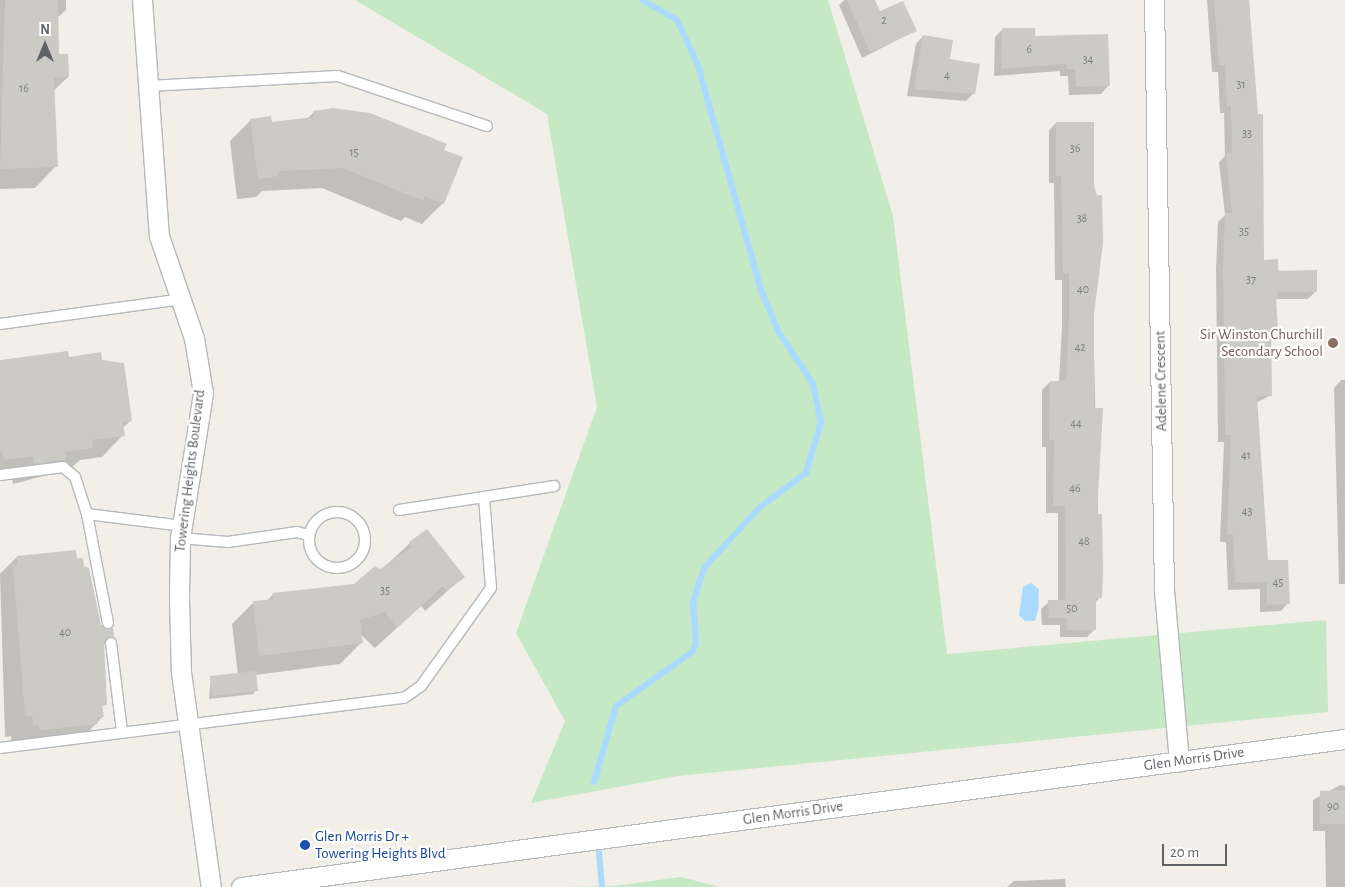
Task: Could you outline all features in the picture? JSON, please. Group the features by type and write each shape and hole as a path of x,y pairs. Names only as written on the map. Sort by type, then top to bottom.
{"street":[{"name":"Towering Heights Boulevard","path":"142,0 159,236 182,299 203,393 181,532 181,672 211,887"},
{"name":"Adelene Crescent","path":"1154,0 1164,590 1179,761"},
{"name":"Glen Morris Drive","path":"241,887 1345,739"}],"lane":[{"path":"148,86 338,76 487,126"},
{"path":"0,324 182,299"},
{"path":"0,475 70,470 87,514 108,623"},
{"path":"399,510 554,486"},
{"path":"0,748 122,731 404,698 421,686 491,588 484,497"},
{"path":"342,512 363,528 365,545 348,566 328,567 313,555 308,535 317,519 342,512"},
{"path":"87,514 228,542 297,532 308,535"},
{"path":"111,643 122,731"}],"green space":[{"path":"355,0 828,0 893,216 947,654 1326,620 1328,712 678,776 531,803 565,721 516,633 597,407 547,114"},
{"path":"681,877 720,887 568,887 613,886"}],"water":[{"path":"1031,583 1039,589 1038,611 1035,621 1025,621 1019,615 1023,587"}],"building":[{"path":"5,0 58,0 59,54 68,54 69,77 54,78 58,167 0,169"},
{"path":"847,0 875,0 880,11 903,1 917,31 870,52"},
{"path":"1214,0 1249,0 1258,114 1263,114 1264,260 1278,259 1278,271 1317,270 1317,292 1279,292 1276,298 1278,328 1271,329 1272,396 1257,396 1268,560 1288,560 1290,604 1267,605 1267,582 1235,583 1233,535 1227,535 1231,435 1225,435 1223,262 1225,213 1232,213 1226,153 1232,153 1231,106 1227,106 1225,65 1219,65"},
{"path":"1002,28 1035,28 1035,36 1108,34 1110,86 1076,87 1075,69 1067,69 1067,64 1001,69"},
{"path":"923,35 953,40 950,59 980,64 975,94 914,89"},
{"path":"333,108 370,113 447,144 444,150 463,157 444,204 425,196 423,201 343,168 278,171 278,176 258,179 250,119 271,116 272,122 314,117 313,111"},
{"path":"1056,122 1094,122 1094,186 1097,195 1102,195 1103,243 1094,314 1094,408 1103,408 1097,514 1102,514 1103,571 1102,598 1096,598 1096,630 1067,630 1067,618 1049,618 1048,600 1065,600 1066,580 1065,506 1053,506 1054,440 1049,440 1050,381 1066,381 1069,319 1069,273 1063,273 1061,176 1056,176"},
{"path":"68,351 69,357 101,352 102,360 124,363 132,421 123,423 125,436 92,440 93,448 65,452 66,459 34,464 33,456 5,460 0,450 0,360"},
{"path":"427,529 465,577 447,591 443,586 397,628 385,612 360,620 363,643 259,656 253,601 273,599 273,593 354,584 375,566 380,569 412,547 409,542"},
{"path":"76,550 77,558 83,558 84,566 89,568 101,625 113,628 114,637 104,643 107,705 102,706 104,717 97,718 98,724 40,730 39,725 33,726 32,716 25,716 13,565 17,565 17,556"},
{"path":"256,671 258,691 212,696 210,676"},
{"path":"1345,790 1345,824 1320,824 1320,791"}],"waterway":[{"path":"594,782 616,706 692,652 696,644 693,602 704,568 759,508 806,473 821,422 813,384 778,331 761,290 697,63 677,20 642,0"},
{"path":"599,853 602,887"}],"place":[{"name":"Sir Winston Churchill Secondary School","path":"1333,343"},
{"name":"Glen Morris Dr + Towering Heights Blvd","path":"305,845"}]}
